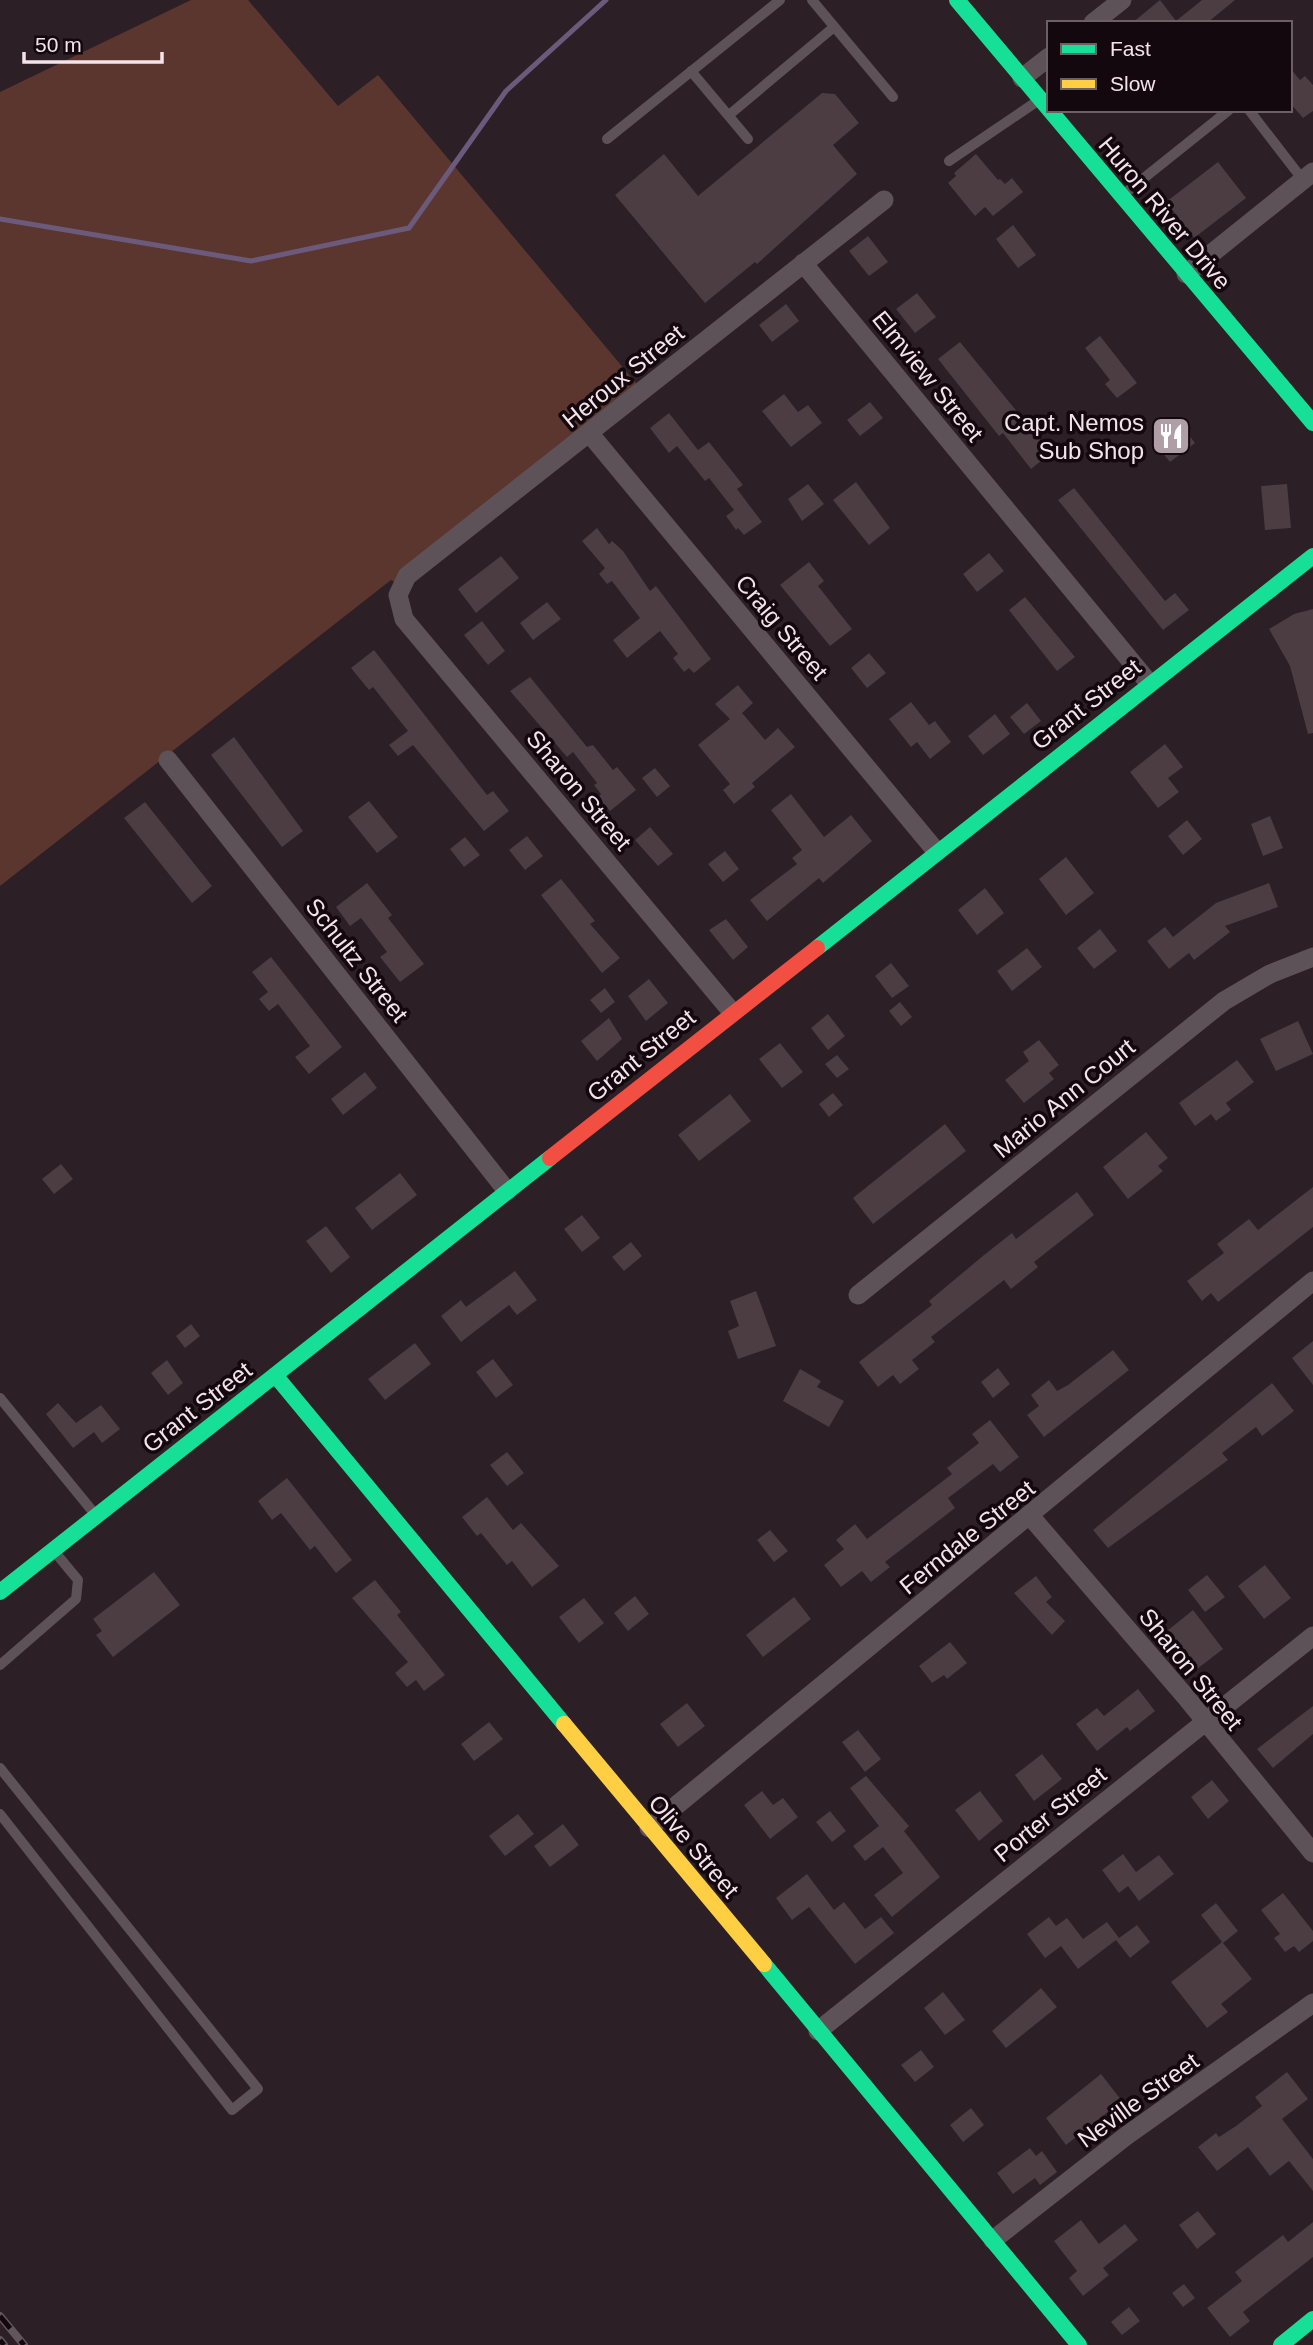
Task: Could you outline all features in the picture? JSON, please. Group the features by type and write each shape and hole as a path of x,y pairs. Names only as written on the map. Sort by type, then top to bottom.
{"street":[{"name":"Huron River Drive","path":"957,0 1047,108"},
{"path":"1096,21 1122,0"},
{"path":"1021,78 1047,58"},
{"name":"Huron River Drive","path":"1050,112 1313,423"},
{"path":"1186,274 1308,176"},
{"name":"Heroux Street","path":"398,595 407,576 884,200"},
{"name":"Elmview Street","path":"803,263 1149,683"},
{"name":"Craig Street","path":"590,434 936,851"},
{"name":"Grant Street","path":"0,1592 1313,556"},
{"name":"Sharon Street","path":"398,595 404,619 732,1012"},
{"name":"Schultz Street","path":"168,760 507,1191"},
{"name":"Mario Ann Court","path":"858,1295 1224,1001 1270,974 1313,957"},
{"name":"Ferndale Street","path":"649,1828 1031,1517 1213,1361 1313,1281"},
{"name":"Olive Street","path":"275,1375 1079,2345"},
{"name":"Sharon Street","path":"1031,1517 1313,1853"},
{"name":"Porter Street","path":"818,2031 1313,1636"},
{"name":"Neville Street","path":"993,2240 1126,2136 1313,2003"},
{"path":"1289,2343 1313,2319"}],"lane":[{"path":"607,139 780,0"},
{"path":"811,0 894,97"},
{"path":"729,115 834,27"},
{"path":"691,71 748,139"},
{"path":"949,161 989,131 1014,120 1039,99"},
{"path":"1121,196 1226,112"},
{"path":"1251,112 1308,176"},
{"path":"0,1398 96,1516"},
{"path":"0,1665 76,1599 78,1580 53,1550"},
{"path":"0,1768 258,2089 232,2110 0,1814"}],"shaded area":[{"path":"191,0 248,0 338,106 378,75 641,389 398,584 391,580 0,886 0,92"}],"building":[{"path":"1160,0 1176,21 1134,21"},
{"path":"1202,0 1235,0 1209,21 1176,21"},
{"path":"1292,70 1300,80 1305,76 1313,85 1313,111 1303,118 1292,105"},
{"path":"822,93 835,94 859,123 833,145 857,174 757,264 755,262 705,303 615,195 664,154 698,196"},
{"path":"976,154 998,180 1005,184 1012,178 1023,192 993,216 985,207 975,216 948,183 956,176 954,173"},
{"path":"1218,162 1246,198 1194,238 1166,202"},
{"path":"1013,225 1036,255 1018,268 996,239"},
{"path":"868,236 888,262 869,276 849,251"},
{"path":"917,293 936,317 915,333 896,309"},
{"path":"786,304 799,321 772,342 759,325"},
{"path":"1100,336 1137,383 1117,398 1105,384 1110,380 1085,348"},
{"path":"960,342 1051,453 1031,469 1003,433 999,436 938,359"},
{"path":"784,394 798,412 808,405 822,423 791,447 762,411"},
{"path":"870,402 883,418 860,436 847,420"},
{"path":"669,413 698,450 709,442 743,485 737,489 762,522 744,535 738,528 736,530 726,516 734,510 709,478 705,481 677,446 669,453 650,428"},
{"path":"1178,421 1195,443 1170,462 1153,441"},
{"path":"856,482 890,528 869,545 833,500"},
{"path":"808,484 824,504 802,521 788,499"},
{"path":"1287,484 1291,528 1265,530 1261,486"},
{"path":"1074,488 1165,601 1175,593 1189,610 1163,630 1058,500"},
{"path":"597,528 609,544 612,541 623,551 650,591 656,586 711,659 694,673 689,668 684,672 673,658 678,654 660,631 627,658 613,640 640,618 612,581 607,584 599,574 605,568 582,541"},
{"path":"989,553 1004,571 977,592 963,574"},
{"path":"501,556 519,578 476,613 458,589"},
{"path":"809,562 824,581 818,586 852,629 830,646 780,585"},
{"path":"1025,597 1075,657 1057,671 1009,610"},
{"path":"547,602 561,619 533,640 520,623"},
{"path":"1313,609 1313,733 1308,734 1290,666 1269,629 1294,614"},
{"path":"482,621 505,651 488,665 464,635"},
{"path":"374,650 487,795 493,791 509,811 484,831 413,745 398,756 389,745 408,731 373,687 369,690 351,668"},
{"path":"869,653 886,673 867,688 851,668"},
{"path":"530,677 587,747 593,745 613,770 617,767 636,790 610,811 598,797 601,794 594,785 597,783 573,752 567,757 510,691"},
{"path":"738,685 753,703 742,713 765,740 778,728 795,747 752,783 755,787 734,804 723,790 730,784 698,745 730,719 715,704"},
{"path":"911,702 929,725 935,721 951,742 930,759 917,742 911,747 889,719"},
{"path":"1027,703 1041,721 1024,734 1010,717"},
{"path":"995,714 1010,734 983,755 968,736"},
{"path":"234,737 303,831 282,847 211,755"},
{"path":"1165,744 1183,767 1168,778 1179,792 1158,808 1130,772"},
{"path":"655,768 670,786 657,797 642,778"},
{"path":"791,794 824,837 851,815 872,841 823,883 819,878 767,921 750,900 797,864 792,858 802,850 771,810"},
{"path":"369,801 398,837 377,853 348,817"},
{"path":"145,802 212,886 192,903 124,818"},
{"path":"1270,816 1283,848 1263,856 1251,824"},
{"path":"1187,820 1202,839 1183,855 1168,836"},
{"path":"650,827 673,854 658,866 635,840"},
{"path":"527,836 543,856 525,870 509,850"},
{"path":"465,837 480,855 464,867 450,849"},
{"path":"725,851 739,869 723,882 708,864"},
{"path":"1066,857 1094,893 1066,915 1039,879"},
{"path":"561,879 595,921 590,924 620,958 602,973 541,895"},
{"path":"367,883 392,915 388,918 424,964 400,982 380,957 387,952 361,918 350,926 336,907"},
{"path":"1269,883 1278,907 1225,926 1230,932 1194,960 1189,953 1169,969 1147,941 1165,927 1173,937 1216,903"},
{"path":"985,888 1004,913 977,935 958,910"},
{"path":"726,919 748,947 733,960 709,930"},
{"path":"1100,929 1117,951 1094,969 1077,948"},
{"path":"1027,948 1042,967 1012,991 997,971"},
{"path":"271,957 342,1047 309,1074 295,1057 310,1046 278,1004 269,1011 259,999 268,992 252,972"},
{"path":"891,963 909,986 892,998 875,976"},
{"path":"649,979 668,1003 646,1021 628,996"},
{"path":"605,988 615,1002 601,1013 590,1000"},
{"path":"900,1002 912,1017 901,1026 889,1011"},
{"path":"828,1014 845,1036 828,1050 811,1028"},
{"path":"609,1018 622,1039 597,1061 581,1041"},
{"path":"1298,1021 1313,1054 1276,1071 1260,1039"},
{"path":"1039,1040 1059,1065 1049,1073 1054,1079 1024,1103 1005,1080 1029,1061 1023,1052"},
{"path":"780,1043 803,1072 782,1088 759,1059"},
{"path":"837,1055 849,1069 837,1078 825,1064"},
{"path":"1237,1060 1254,1082 1226,1103 1231,1110 1216,1121 1211,1114 1195,1126 1179,1103"},
{"path":"365,1072 377,1088 343,1115 331,1099"},
{"path":"833,1093 843,1105 829,1117 819,1104"},
{"path":"730,1094 751,1121 699,1161 678,1135"},
{"path":"945,1124 966,1151 873,1224 853,1198"},
{"path":"1146,1132 1168,1158 1158,1166 1163,1171 1128,1199 1103,1167"},
{"path":"61,1164 73,1179 54,1194 42,1179"},
{"path":"400,1173 417,1195 372,1230 355,1208"},
{"path":"1313,1187 1313,1227 1218,1302 1211,1293 1202,1301 1187,1281 1224,1253 1217,1244 1249,1219 1258,1230"},
{"path":"1077,1192 1094,1215 1034,1262 1038,1267 1011,1289 1004,1280 931,1337 935,1342 912,1360 919,1369 900,1384 893,1375 878,1387 859,1362 932,1305 929,1301 1012,1233 1016,1239"},
{"path":"582,1215 600,1238 582,1252 564,1229"},
{"path":"326,1226 350,1257 331,1273 306,1241"},
{"path":"631,1242 642,1256 624,1271 612,1257"},
{"path":"515,1271 537,1300 517,1315 509,1305 461,1342 441,1316 461,1300 466,1307"},
{"path":"756,1291 776,1346 738,1359 728,1331 739,1326 730,1301"},
{"path":"191,1324 200,1336 185,1348 176,1336"},
{"path":"1313,1341 1313,1385 1292,1358"},
{"path":"415,1343 431,1364 385,1400 368,1379"},
{"path":"1113,1350 1129,1370 1044,1437 1027,1415 1039,1406 1031,1395 1049,1380 1057,1391 1068,1385"},
{"path":"493,1359 513,1385 496,1398 476,1372"},
{"path":"167,1360 183,1383 168,1395 151,1373"},
{"path":"998,1368 1010,1384 993,1398 981,1382"},
{"path":"800,1369 821,1381 817,1387 844,1401 829,1427 783,1401"},
{"path":"1272,1383 1294,1411 1262,1436 1256,1427 1222,1453 1228,1460 1108,1548 1093,1530"},
{"path":"58,1403 76,1423 101,1405 120,1429 102,1443 94,1432 73,1448 46,1414"},
{"path":"990,1420 1019,1457 1000,1472 993,1464 948,1498 955,1508 885,1562 890,1567 871,1582 862,1571 841,1587 824,1565 844,1549 836,1540 855,1524 867,1539 952,1474 947,1468 979,1443 972,1434"},
{"path":"507,1452 524,1473 507,1486 490,1465"},
{"path":"287,1478 352,1560 336,1573 315,1546 310,1550 281,1513 272,1520 258,1501"},
{"path":"487,1497 513,1530 521,1523 559,1566 532,1587 512,1561 507,1565 481,1533 477,1536 462,1517"},
{"path":"770,1530 788,1551 774,1562 757,1540"},
{"path":"1265,1565 1291,1598 1264,1619 1238,1586"},
{"path":"154,1572 180,1605 113,1657 96,1635 102,1631 93,1619"},
{"path":"1207,1575 1225,1597 1205,1612 1188,1590"},
{"path":"1036,1576 1052,1597 1046,1602 1065,1621 1052,1635 1014,1593"},
{"path":"375,1580 401,1612 397,1615 445,1675 424,1691 416,1680 407,1687 395,1673 408,1662 352,1598"},
{"path":"635,1596 649,1614 628,1631 614,1613"},
{"path":"794,1597 811,1619 763,1657 746,1635"},
{"path":"584,1598 604,1623 579,1643 559,1617"},
{"path":"1193,1610 1223,1649 1197,1669 1167,1631"},
{"path":"950,1642 967,1663 947,1679 944,1675 932,1683 919,1666"},
{"path":"1138,1689 1155,1711 1130,1731 1127,1727 1097,1751 1076,1724 1097,1708 1104,1716"},
{"path":"687,1703 705,1726 678,1747 660,1724"},
{"path":"1313,1706 1313,1734 1273,1768 1257,1749"},
{"path":"489,1722 503,1739 474,1761 461,1744"},
{"path":"858,1730 881,1759 865,1772 842,1742"},
{"path":"1042,1754 1062,1779 1034,1801 1015,1775"},
{"path":"866,1776 909,1826 904,1831 940,1877 892,1917 874,1895 903,1873 883,1847 865,1861 853,1846 879,1826 850,1788"},
{"path":"1212,1780 1229,1801 1208,1819 1191,1797"},
{"path":"762,1791 773,1805 783,1798 798,1817 770,1839 744,1805"},
{"path":"980,1791 1003,1821 979,1841 955,1810"},
{"path":"830,1811 846,1831 832,1842 816,1822"},
{"path":"518,1814 534,1834 505,1856 489,1836"},
{"path":"563,1824 579,1845 550,1867 534,1846"},
{"path":"1123,1854 1136,1872 1159,1855 1174,1874 1139,1901 1128,1886 1119,1893 1102,1870"},
{"path":"807,1874 834,1910 844,1902 865,1929 881,1917 894,1933 855,1964 809,1907 792,1920 776,1898"},
{"path":"1283,1893 1313,1931 1313,1941 1299,1952 1294,1946 1285,1952 1274,1938 1280,1934 1261,1910"},
{"path":"1216,1903 1238,1931 1223,1943 1252,1979 1221,2004 1228,2012 1207,2028 1171,1982 1222,1942 1201,1915"},
{"path":"1049,1917 1056,1926 1067,1918 1083,1939 1107,1922 1119,1938 1137,1925 1150,1942 1130,1958 1116,1940 1078,1969 1061,1946 1045,1958 1027,1934"},
{"path":"1041,1988 1057,2007 1006,2048 992,2031"},
{"path":"943,1992 965,2020 945,2035 924,2008"},
{"path":"921,2050 934,2067 915,2082 901,2065"},
{"path":"1287,2072 1308,2099 1282,2119 1313,2159 1313,2191 1289,2161 1270,2176 1248,2147 1217,2171 1198,2147 1216,2133 1219,2137 1262,2106 1255,2097"},
{"path":"1101,2074 1122,2101 1066,2145 1046,2118"},
{"path":"971,2108 984,2125 963,2142 950,2125"},
{"path":"1030,2148 1036,2156 1042,2151 1057,2172 1040,2185 1035,2178 1013,2194 997,2173"},
{"path":"1198,2211 1216,2234 1197,2249 1179,2225"},
{"path":"1081,2220 1099,2244 1125,2224 1138,2240 1103,2268 1109,2275 1083,2296 1069,2278 1077,2271 1054,2241"},
{"path":"1313,2222 1313,2257 1243,2312 1250,2321 1230,2337 1207,2308 1242,2281 1235,2272 1283,2235 1288,2242"},
{"path":"1184,2284 1195,2298 1183,2307 1172,2293"},
{"path":"1129,2307 1140,2321 1122,2335 1111,2322"}],"waterway":[{"path":"0,219 251,261 409,228 506,91 606,0"}],"railway":[{"path":"0,2316 24,2345"},
{"path":"0,2340 4,2345"}],"traffic: fast":[{"path":"957,0 1047,107"},
{"path":"1051,112 1313,423"},
{"path":"817,948 1313,556"},
{"path":"0,1592 550,1158"},
{"path":"275,1375 564,1724"},
{"path":"764,1964 1079,2345"},
{"path":"1281,2345 1313,2319"}],"traffic: slow":[{"path":"564,1724 764,1964"}],"traffic: jam":[{"path":"550,1158 817,948"}],"place":[{"name":"Capt. Nemos Sub Shop","path":"1171,436"}]}
